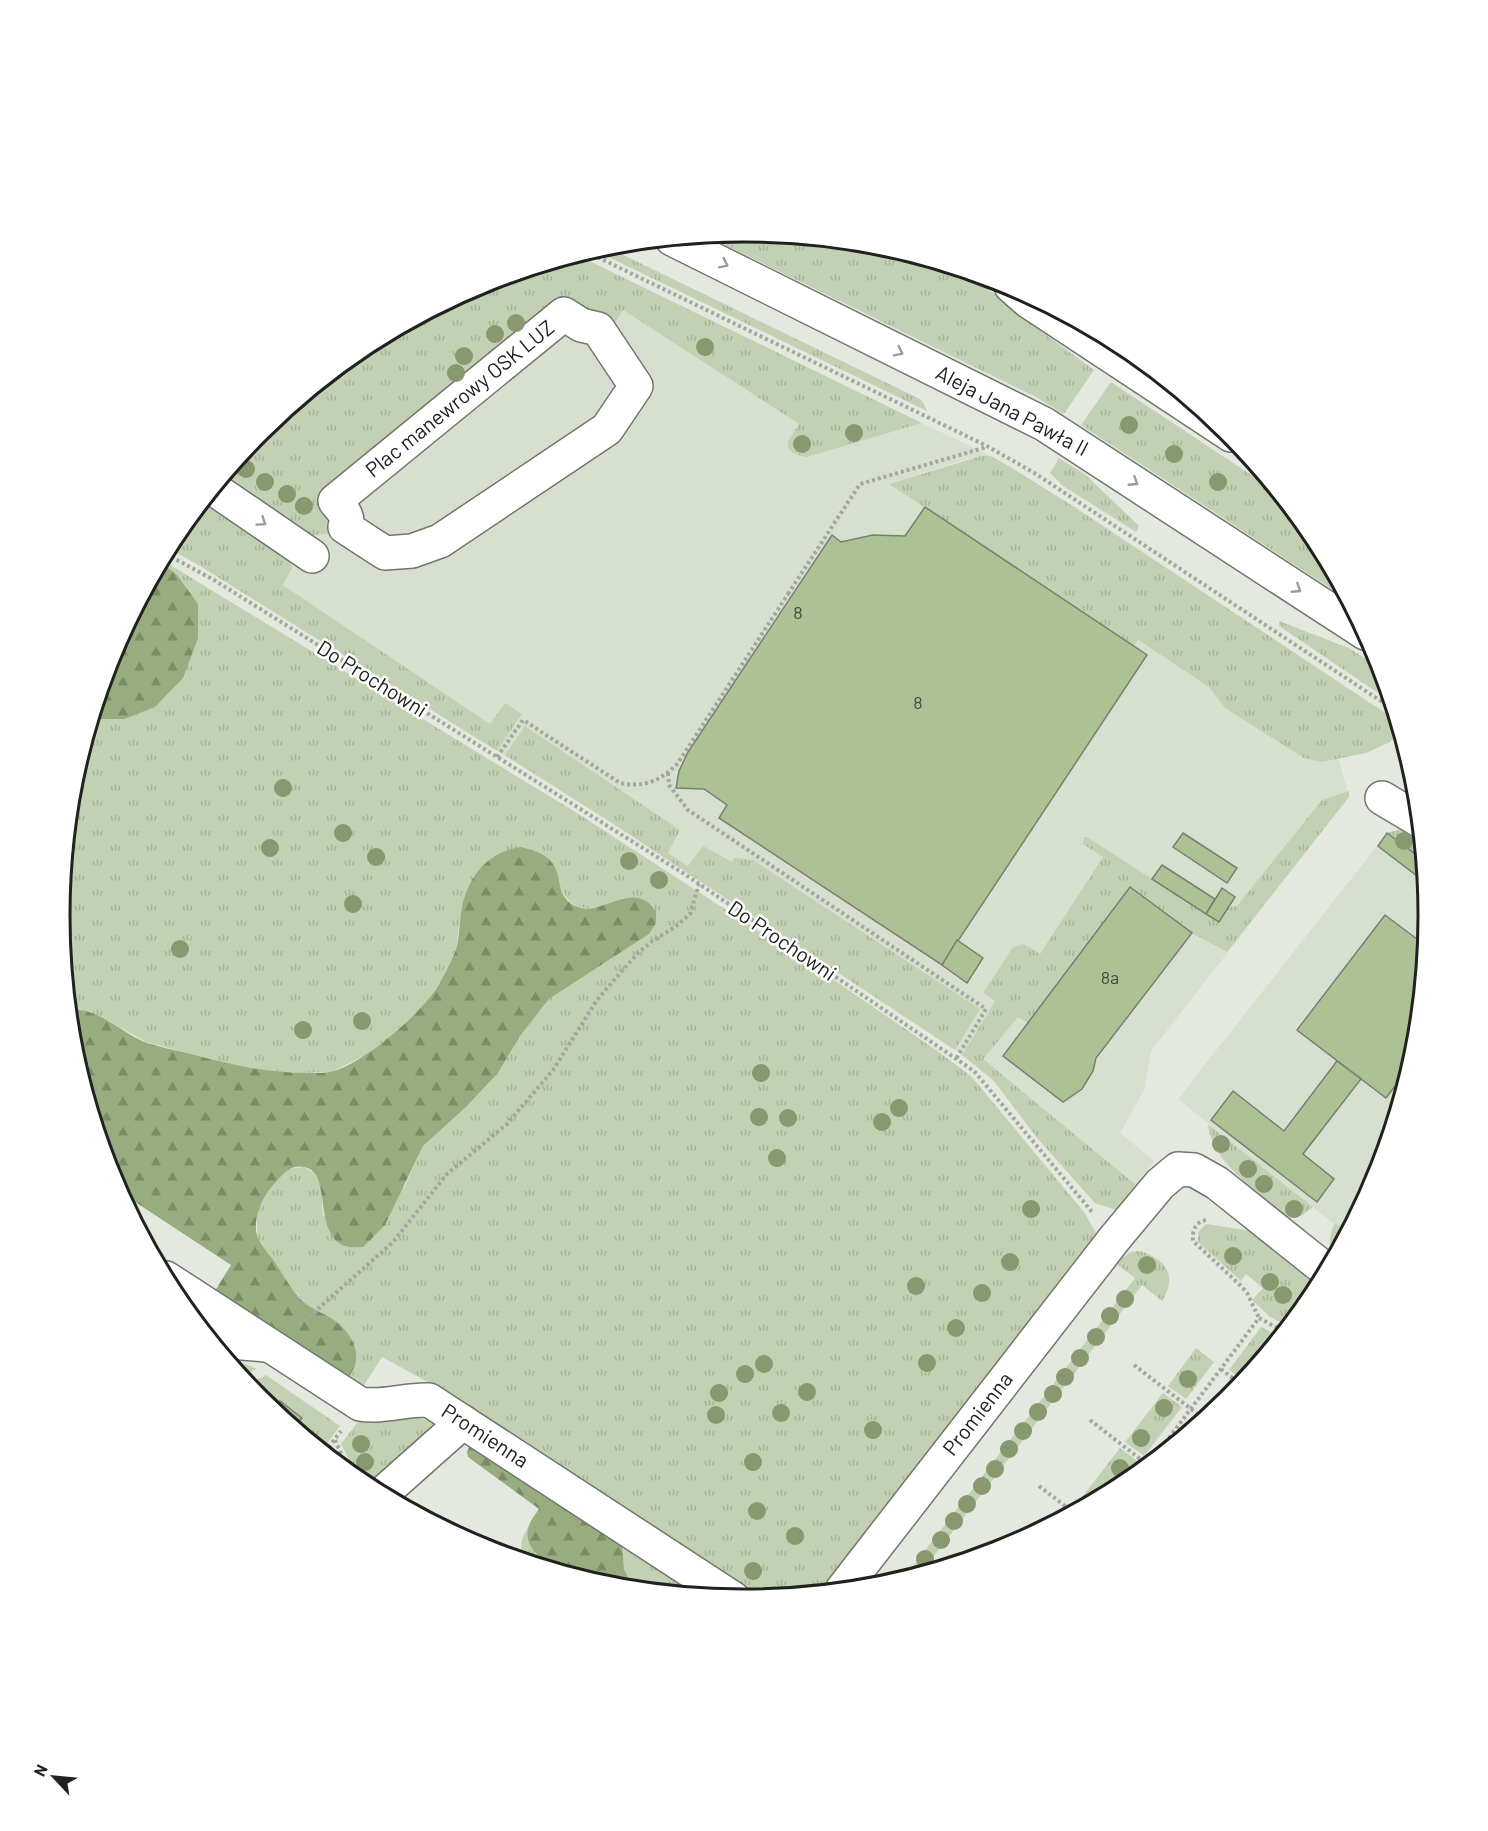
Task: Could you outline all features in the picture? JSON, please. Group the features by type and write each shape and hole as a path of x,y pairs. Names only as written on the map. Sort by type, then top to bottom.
{"street":[{"name":"Aleja Jana Pawła II","path":"684,245 1044,424 1351,624"},
{"name":"Plac manewrowy OSK LUZ","path":"564,314 588,328 598,329 636,386 607,429 440,541 412,551 385,553 345,527 348,518 335,501 564,314"},
{"path":"1048,314 1173,397"},
{"path":"220,493 312,555"},
{"path":"1382,798 1410,815"},
{"path":"1115,1238 1160,1184 1178,1169 1194,1170 1217,1183 1319,1265"},
{"name":"Promienna","path":"850,1580 1115,1238"},
{"name":"Promienna","path":"184,1290 360,1404 376,1406 413,1399 429,1400 718,1588"},
{"path":"224,1342 267,1345"},
{"path":"389,1488 463,1422"}],"path":[{"path":"599,258 987,446 1036,474 1383,702"},
{"path":"497,757 523,720 620,783 636,786 668,774 678,763 790,595 860,484 987,446"},
{"name":"Do Prochowni","path":"174,558 214,580 699,884 974,1071 1115,1238"},
{"path":"668,774 669,785 688,810 986,1009 956,1059"},
{"path":"267,1345 310,1316 393,1242 447,1174 507,1124 553,1070 597,1000 615,979 638,953 690,914 699,884"},
{"path":"1215,1221 1200,1222 1194,1230 1193,1242 1241,1286 1259,1318 1277,1328"},
{"path":"1167,1439 1259,1318"},
{"path":"1134,1365 1197,1413"},
{"path":"1221,1369 1233,1378"},
{"path":"1090,1420 1142,1458"},
{"path":"335,1439 342,1456"},
{"path":"1040,1486 1066,1507"}],"shaded area":[{"path":"623,310 799,424 788,441 789,450 799,456 807,457 922,423 991,456 967,459 889,484 1133,645 1137,640 1296,743 1332,735 1349,797 1151,1051 1144,1090 1120,1133 1154,1161 1116,1210 1095,1203 1038,1139 994,1081 962,1055 618,827 497,751 521,714 490,724 283,585 313,535 321,535 335,501 564,314"},
{"path":"1387,833 1414,853 1418,916 1416,960 1405,1047 1382,1132 1341,1226 1334,1224 1178,1099"}],"green space":[{"path":"720,243 788,243 875,255 918,265 985,287 1094,370 1064,414 1034,396"},
{"path":"621,254 920,399 927,411 607,256"},
{"path":"589,261 922,423 807,457 796,454 789,449 788,441 799,424 623,310 614,325 572,320 335,501 331,534 313,535 303,532 229,481 268,439 334,381 407,332 486,293"},
{"path":"1111,382 1256,478 1304,541 1333,590 1081,425"},
{"path":"981,456 991,456 1076,508 1387,714 1394,738 1366,753 1322,762 1304,758 1225,708 1209,687 1138,640 1134,646 889,484"},
{"path":"1059,458 1086,475 1139,526 1136,532 1063,486 1050,473"},
{"path":"210,505 284,555 293,567 283,585 490,724 505,703 522,714 497,751 177,553"},
{"path":"170,565 577,813 834,980 936,1050 971,1076 1084,1212 1096,1233 828,1584 788,1588 748,1589 453,1396 382,1357 363,1387 349,1378 354,1370 338,1323 306,1304 288,1284 257,1237 257,1214 267,1191 287,1169 304,1167 314,1173 321,1187 323,1216 404,1188 423,1146 466,1107 498,1073 520,1036 549,999 649,934 624,898 594,908 585,908 570,902 558,882 462,905 456,949 443,977 426,1003 390,1037 364,1056 331,1072 285,1074 220,1062 146,1042 109,1021 77,1009 70,916 76,828 83,784 100,719 124,719 177,575 168,568"},
{"path":"168,568 177,575 198,604 198,638 183,678 155,707 124,719 100,719 122,658 140,618"},
{"path":"1279,621 1349,648 1367,659 1380,694 1279,626"},
{"path":"525,726 680,830 668,853 688,866 703,846 732,862 734,858 753,860 980,1009 955,1050 505,755"},
{"path":"1349,791 1349,797 1227,952 1192,933 1130,887 1028,1023 1018,1017 983,1059 1136,1185 1116,1210 1095,1203 1038,1139 994,1081 962,1055 995,1001 983,993 1013,947 1024,944 1040,954 1103,857 1083,844 1084,837 1219,922 1228,907 1237,906 1322,800"},
{"path":"1404,828 1412,832 1414,853 1387,833"},
{"path":"521,847 547,857 556,870 566,899 578,907 595,908 621,899 638,898 647,902 656,911 656,923 649,934 549,999 520,1036 498,1073 466,1107 423,1146 385,1225 363,1247 347,1247 335,1239 325,1217 321,1191 313,1171 299,1166 290,1169 270,1189 257,1217 258,1238 301,1300 338,1323 349,1335 355,1348 356,1363 349,1377 215,1291 231,1265 135,1202 106,1132 93,1090 77,1010 91,1012 147,1043 233,1064 296,1073 326,1073 342,1068 381,1044 430,998 455,952 465,895 475,875 490,860 509,850"},
{"path":"1208,1124 1313,1207 1295,1218 1288,1217 1273,1208 1222,1158 1213,1142"},
{"path":"1206,1224 1251,1231 1310,1280 1281,1322 1270,1317 1252,1300 1263,1288 1246,1274 1241,1281 1198,1242 1198,1232"},
{"path":"1334,1224 1341,1226 1330,1246 1330,1236"},
{"path":"1140,1251 1149,1254 1163,1264 1167,1270 1169,1284 1162,1301 1142,1285 929,1563 912,1567 1135,1278 1115,1263 1131,1252"},
{"path":"1261,1327 1272,1333 1236,1375 1229,1370"},
{"path":"1196,1348 1214,1362 1186,1399 1168,1386"},
{"path":"240,1362 240,1362 257,1369 250,1372"},
{"path":"266,1375 340,1426 327,1444 298,1421 301,1417 279,1402 257,1380"},
{"path":"1163,1393 1182,1407 1144,1456 1125,1442"},
{"path":"363,1415 411,1417 429,1421 435,1425 379,1481 349,1461 341,1444"},
{"path":"470,1444 622,1544 624,1569 629,1579 570,1566 537,1555 529,1543 528,1529 539,1509 468,1457"},
{"path":"1120,1448 1138,1461 1118,1475 1080,1499"},
{"path":"528,1527 530,1542 538,1554 544,1558 522,1551 523,1538"},
{"path":"622,1544 691,1587 629,1579 624,1569"}],"building":[{"path":"925,507 1147,655 942,965 719,818 727,805 704,789 676,788 679,771 688,752 832,535 841,542 873,535 905,536"},
{"path":"1183,833 1237,868 1227,883 1173,847"},
{"path":"1387,833 1414,853 1416,875 1378,846"},
{"path":"1162,865 1215,899 1206,914 1152,879"},
{"path":"1130,887 1192,933 1096,1058 1093,1071 1082,1089 1063,1102 1003,1056"},
{"path":"1222,888 1235,897 1219,922 1206,914"},
{"path":"1385,915 1417,939 1412,1003 1405,1047 1396,1085 1386,1098 1297,1030"},
{"path":"957,940 983,958 967,983 942,965"},
{"path":"1337,1061 1361,1079 1303,1154 1334,1179 1317,1202 1211,1120 1233,1091 1284,1131"},
{"path":"280,1401 302,1418 299,1421"}]}
